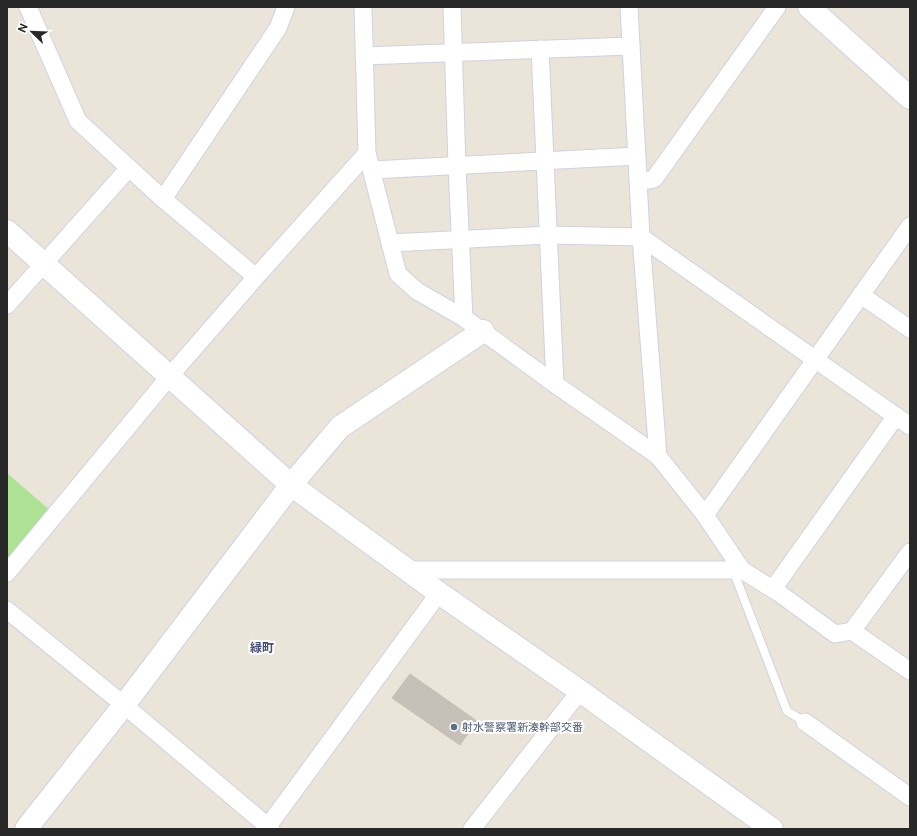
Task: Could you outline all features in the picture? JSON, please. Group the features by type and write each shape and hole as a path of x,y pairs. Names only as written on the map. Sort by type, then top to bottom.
{"street":[{"path":"28,7 78,120 163,199 256,277"},
{"path":"163,199 278,28 286,7"},
{"path":"362,7 368,153 398,274 418,291 483,331 555,384 658,456 705,515 737,570"},
{"path":"452,7 464,318"},
{"path":"629,7 641,237 658,456"},
{"path":"639,182 654,179 777,7"},
{"path":"809,7 910,98"},
{"path":"364,56 631,46"},
{"path":"540,49 555,384"},
{"path":"7,574 170,377 256,277 368,153"},
{"path":"372,170 637,156"},
{"path":"7,305 129,168"},
{"path":"705,515 910,226"},
{"path":"7,231 292,485 439,594 580,691 772,829"},
{"path":"390,243 460,238 549,235 641,237 906,423 773,589"},
{"path":"861,295 910,329"},
{"path":"26,829 124,705 292,485 340,427 483,331"},
{"path":"407,570 737,570 773,589 835,634 852,631 910,552"},
{"path":"7,610 124,705 268,828 439,594"},
{"path":"852,631 910,671"},
{"path":"472,829 580,691"},
{"path":"805,722 910,797"}],"lane":[{"path":"737,570 788,710 805,722"}],"green space":[{"path":"7,473 53,513 7,568"}],"building":[{"path":"410,674 477,721 460,745 392,698"}],"place":[{"name":"射水警察署新湊幹部交番","path":"454,727"}],"district":[{"name":"緑町","path":"262,648"}]}
